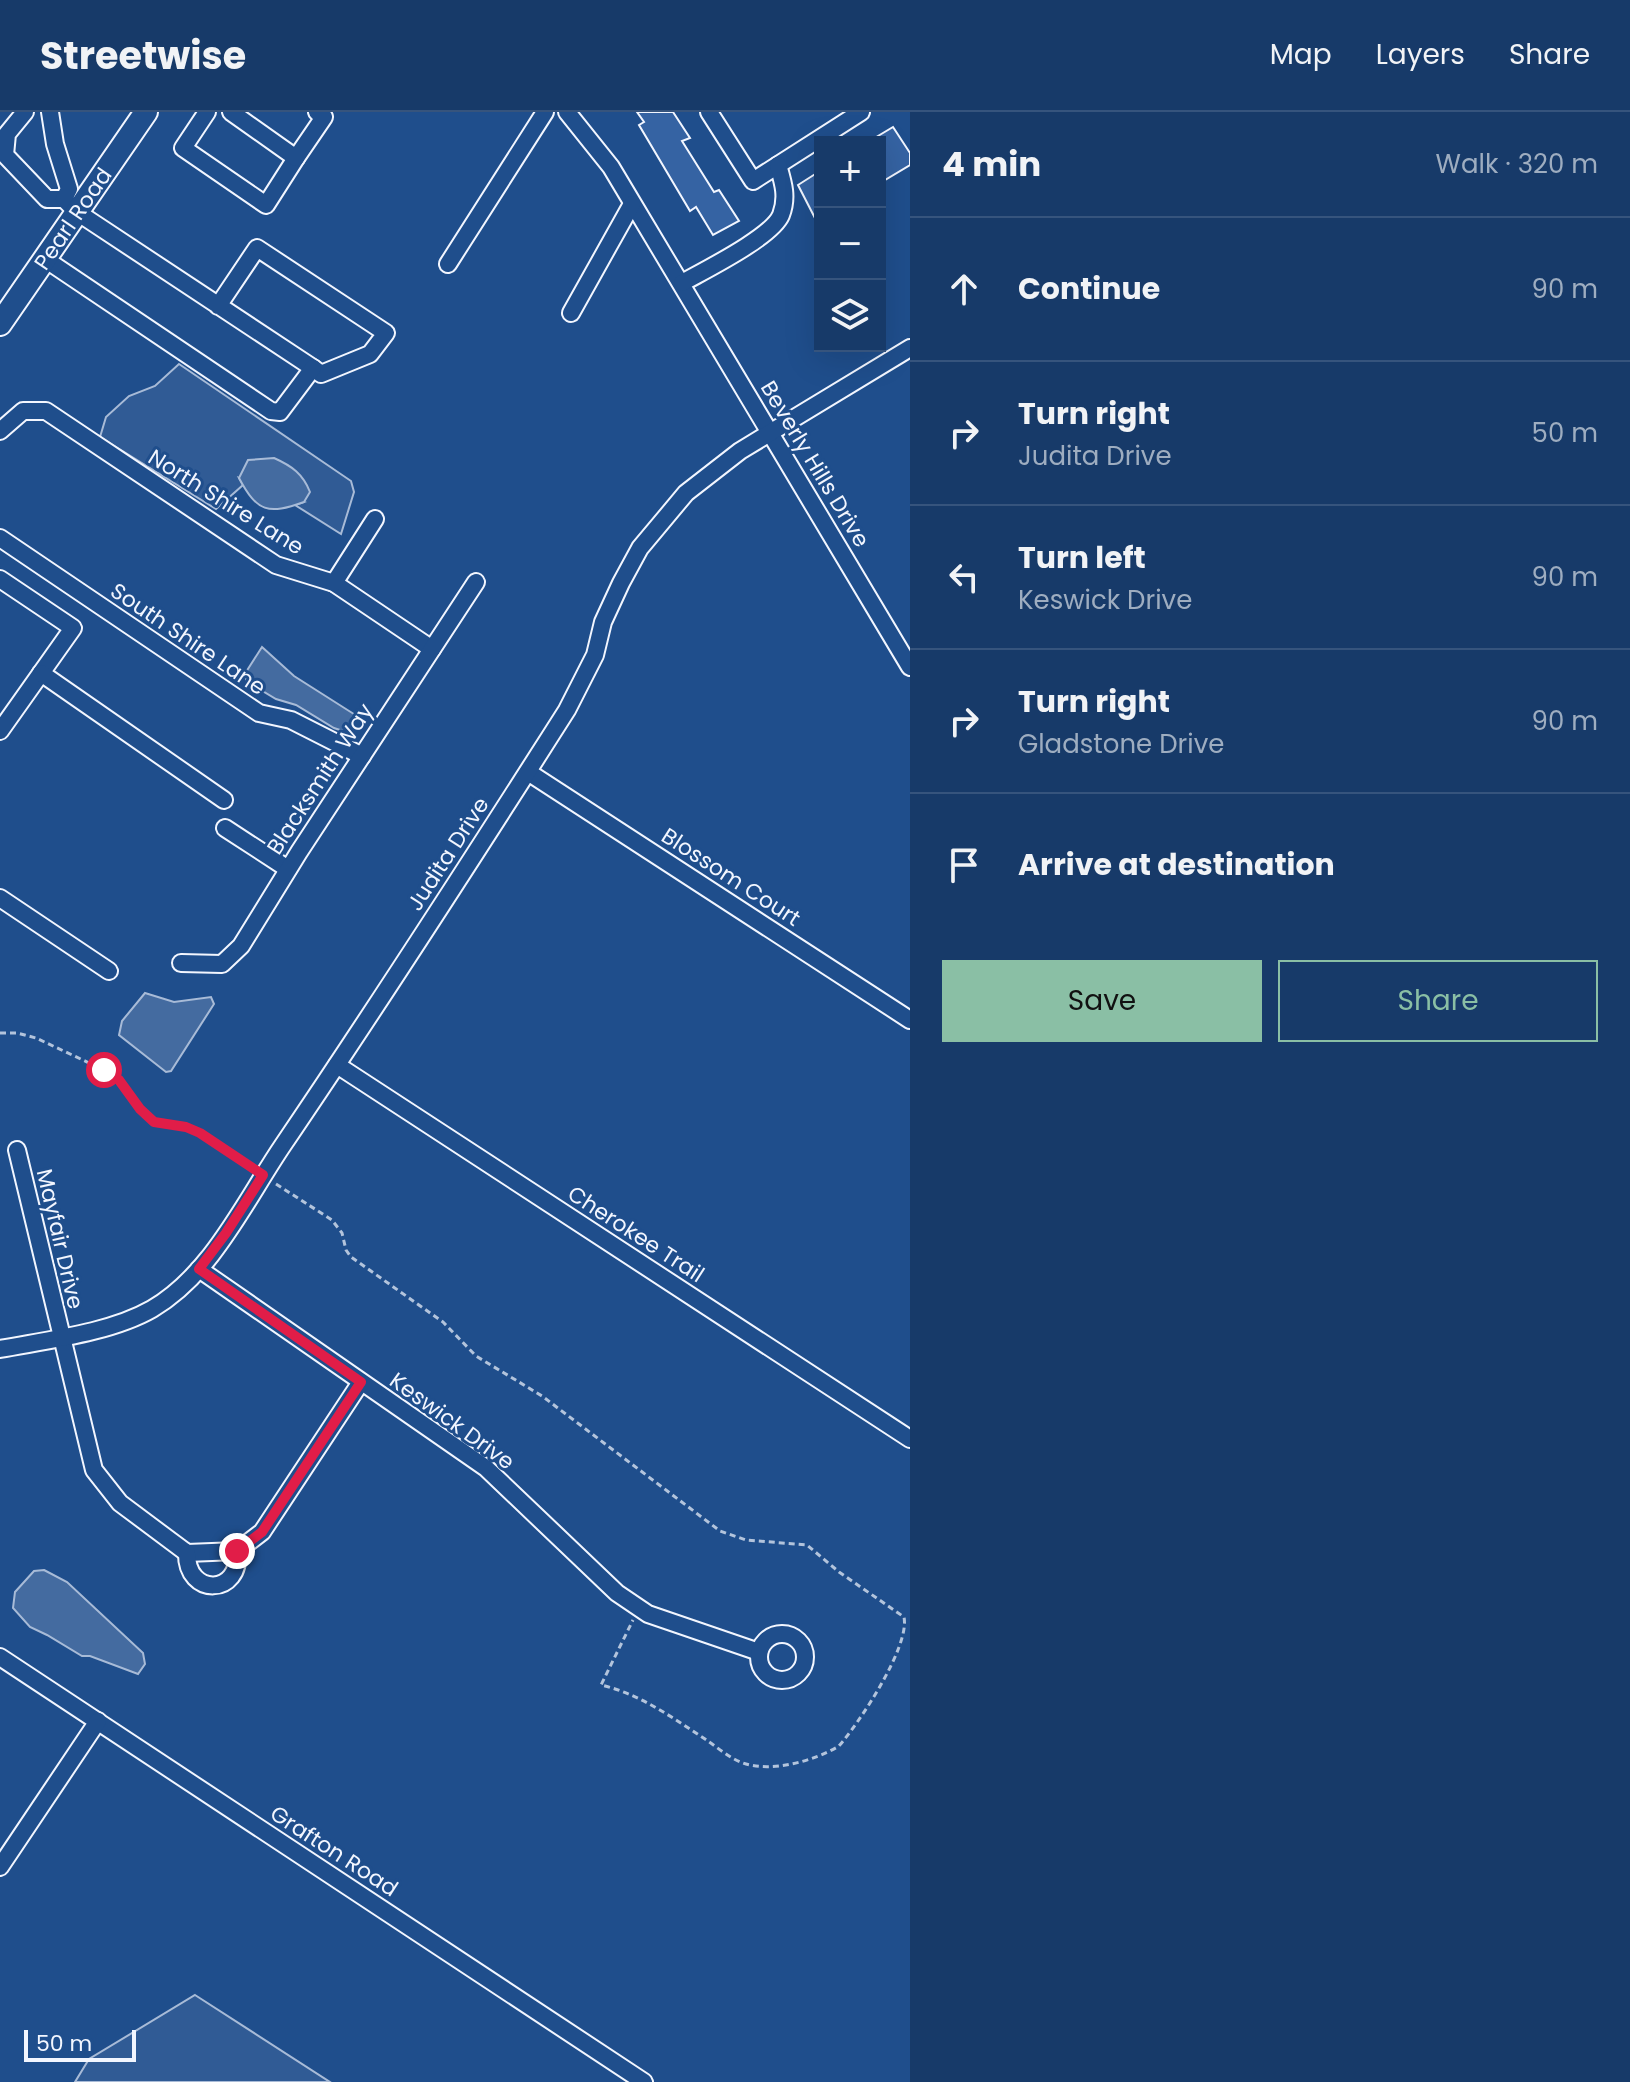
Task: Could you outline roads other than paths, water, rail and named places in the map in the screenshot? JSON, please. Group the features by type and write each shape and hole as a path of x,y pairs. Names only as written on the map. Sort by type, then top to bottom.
{"main road":[{"name":"Pearl Road","path":"0,324 45,259 70,206 146,112"}],"street":[{"path":"25,112 7,134 3,156 47,199 70,206 218,306 321,374 370,354 386,333 257,248 218,306"},
{"path":"50,112 55,144 69,189 70,206"},
{"path":"207,112 183,148 266,205 324,117 317,112"},
{"path":"231,112 296,158"},
{"path":"448,264 545,112"},
{"name":"Beverly Hills Drive","path":"567,112 597,147 682,283 770,434 904,644 910,667"},
{"path":"709,112 753,181 861,112"},
{"path":"682,283 768,232 781,216 786,192 778,165"},
{"path":"571,313 632,204"},
{"path":"45,259 271,411 280,412 313,368"},
{"name":"Judita Drive","path":"0,1349 114,1323 151,1309 199,1269 337,1065 567,710 595,655 603,622 640,548 662,518 694,485 740,451 910,348"},
{"name":"North Shire Lane","path":"0,431 23,411 46,411 276,565 334,583 432,649"},
{"path":"334,583 375,519"},
{"name":"South Shire Lane","path":"0,538 259,713 291,720 362,756"},
{"path":"0,579 73,628 0,731"},
{"name":"Blacksmith Way","path":"181,963 222,964 241,946 476,582"},
{"path":"41,673 224,800"},
{"name":"Blossom Court","path":"528,772 910,1020"},
{"path":"225,828 288,869"},
{"path":"0,898 109,971"},
{"name":"Cherokee Trail","path":"337,1065 910,1439"},
{"name":"Mayfair Drive","path":"17,1150 94,1470 120,1503 187,1553"},
{"name":"Keswick Drive","path":"199,1269 486,1468 617,1593 648,1614 759,1652"},
{"path":"237,1551 238,1563 234,1575 213,1586 201,1583 187,1565 187,1553 237,1551 262,1532 361,1382"},
{"name":"Grafton Road","path":"0,1657 644,2082"},
{"path":"0,1867 98,1721"}]}
